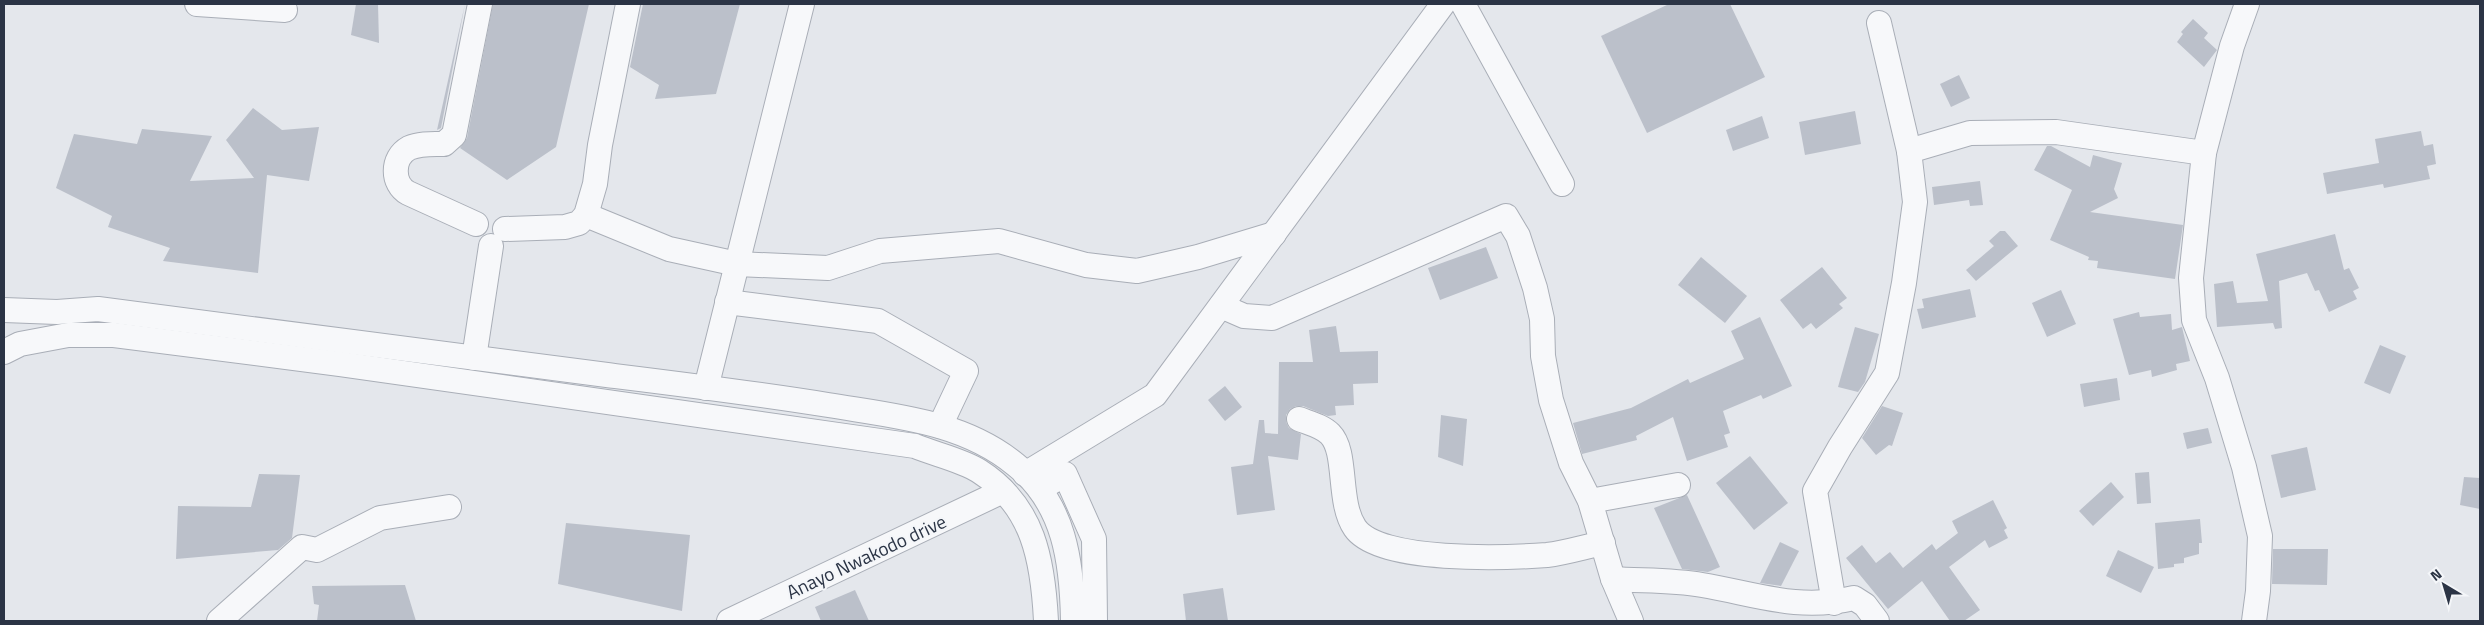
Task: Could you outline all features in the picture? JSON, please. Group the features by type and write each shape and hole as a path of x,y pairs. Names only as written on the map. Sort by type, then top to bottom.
{"street":[{"path":"197,4 285,10"},
{"path":"474,358 502,222 496,216 489,215 482,218 476,224 401,189 396,178 399,157 408,149 422,144 444,144 454,135 480,4"},
{"path":"498,237 565,227 579,223 586,215 595,184 600,145 628,4"},
{"path":"706,388 802,4"},
{"path":"1032,481 1156,395 1443,4"},
{"path":"1463,4 1562,184"},
{"path":"2247,4 2232,46 2204,153 2191,278 2194,320 2217,378 2244,467 2260,536 2258,591 2254,621"},
{"path":"1834,603 1815,491 1840,446 1888,374 1904,283 1915,202 1909,151 1879,24"},
{"path":"1909,151 1970,132 2056,132 2204,153"},
{"path":"586,215 669,250 737,264 828,268 880,250 998,241 1086,265 1137,271 1198,257 1274,234"},
{"path":"1221,306 1244,316 1272,318 1506,216 1518,236 1535,288 1542,319 1543,356 1551,400 1571,463 1590,501 1613,579 1631,621"},
{"path":"727,302 878,321 966,371 940,426"},
{"path":"4,310 57,312 98,309 706,388 920,420 966,434 1016,464 1032,481 1056,516 1064,542 1072,573 1073,621"},
{"path":"12,348 57,312"},
{"path":"12,348 68,335 114,335 330,363 915,446 978,470 1017,505 1030,531 1044,579 1046,621"},
{"path":"1299,419 1322,428 1331,434 1339,455 1346,513 1356,530 1373,542 1399,551 1475,557 1548,555 1603,543"},
{"path":"1032,481 1065,474 1094,539 1095,621"},
{"path":"1590,501 1678,485"},
{"name":"Anayo Nwakodo drive","path":"729,621 1003,491"},
{"path":"219,621 302,547 317,550 380,518 449,507"},
{"path":"1613,579 1701,585 1766,600 1834,603 1854,598 1865,605 1877,621"}],"building":[{"path":"356,4 378,4 379,43 351,35"},
{"path":"465,4 441,128 437,130"},
{"path":"493,4 589,4 556,147 507,180 460,148 467,138"},
{"path":"643,4 740,4 716,94 655,99 659,85 630,67"},
{"path":"1669,4 1730,4 1765,77 1647,133 1601,36"},
{"path":"2193,19 2208,33 2204,38 2217,50 2204,67 2177,42 2183,34 2181,32"},
{"path":"1959,75 1970,98 1951,107 1940,84"},
{"path":"253,108 282,130 319,127 309,181 267,175 258,273 163,261 170,248 108,227 112,216 56,188 74,134 137,144 142,129 212,136 190,181 254,178 226,140"},
{"path":"1855,111 1861,144 1805,155 1799,122"},
{"path":"1762,116 1769,138 1733,151 1726,130"},
{"path":"2421,131 2424,146 2433,144 2436,164 2427,166 2430,179 2384,188 2383,184 2327,194 2323,173 2379,163 2375,139"},
{"path":"2047,146 2051,146 2090,167 2093,155 2122,163 2114,189 2118,198 2090,212 2183,225 2175,279 2097,268 2098,261 2088,260 2089,257 2050,240 2072,190 2034,170"},
{"path":"1980,181 1983,205 1970,206 1969,200 1934,205 1932,187"},
{"path":"2000,231 2005,231 2018,246 1976,281 1966,270 1994,246 1989,241"},
{"path":"2335,234 2344,270 2349,268 2359,288 2353,291 2357,299 2329,312 2319,290 2315,291 2307,273 2279,281 2282,328 2275,329 2273,323 2217,327 2214,284 2233,281 2237,303 2268,301 2256,254"},
{"path":"1486,247 1498,278 1440,300 1428,268"},
{"path":"1701,257 1747,296 1725,323 1678,285"},
{"path":"1822,267 1847,298 1839,304 1843,308 1816,329 1811,323 1803,329 1780,300"},
{"path":"1970,289 1976,317 1922,329 1917,309 1924,308 1922,299"},
{"path":"2061,290 2076,324 2047,337 2032,303"},
{"path":"2139,312 2140,317 2171,314 2172,330 2182,327 2190,361 2176,364 2177,370 2152,377 2151,370 2129,375 2113,319"},
{"path":"1760,317 1792,386 1763,399 1761,395 1723,411 1730,433 1724,435 1728,447 1687,461 1673,417 1636,436 1637,440 1582,454 1573,423 1631,408 1688,379 1690,383 1744,359 1731,331"},
{"path":"1336,326 1340,352 1378,351 1378,383 1353,384 1354,405 1335,406 1336,415 1328,416 1303,406 1296,406 1290,409 1286,415 1286,422 1289,428 1301,434 1298,460 1268,456 1275,510 1237,515 1231,467 1253,464 1259,420 1264,420 1265,433 1278,434 1279,362 1313,362 1309,330"},
{"path":"1855,327 1879,334 1865,382 1858,392 1838,387"},
{"path":"2380,345 2406,356 2390,394 2364,383"},
{"path":"2117,378 2120,400 2084,407 2080,384"},
{"path":"1225,386 1242,407 1225,421 1208,400"},
{"path":"1882,406 1903,413 1892,446 1889,445 1876,455 1862,438"},
{"path":"1441,415 1467,419 1463,466 1438,457"},
{"path":"2208,428 2212,443 2187,449 2183,433"},
{"path":"2307,447 2316,490 2281,498 2271,455"},
{"path":"1750,456 1788,503 1754,530 1716,483"},
{"path":"2149,472 2151,503 2137,504 2135,473"},
{"path":"259,474 300,475 292,538 278,550 176,559 178,506 251,507"},
{"path":"2464,477 2480,478 2480,509 2460,505"},
{"path":"2111,482 2124,497 2093,526 2079,511"},
{"path":"1687,495 1720,567 1708,572 1682,569 1654,508"},
{"path":"1993,500 2007,528 2004,530 2008,538 1989,548 1985,540 1949,567 1980,610 1964,621 1950,621 1922,581 1888,609 1846,558 1862,545 1876,563 1890,552 1903,568 1932,544 1936,550 1958,533 1952,521"},
{"path":"2200,519 2202,543 2199,543 2199,554 2184,558 2184,563 2174,564 2174,567 2158,569 2155,523"},
{"path":"566,523 690,535 682,611 558,584"},
{"path":"1780,542 1799,551 1781,586 1760,583"},
{"path":"2273,549 2328,549 2327,585 2272,584"},
{"path":"2118,550 2154,567 2141,593 2106,576"},
{"path":"405,585 416,621 317,621 319,605 314,604 312,586"},
{"path":"1223,588 1228,621 1186,621 1183,594"},
{"path":"855,590 869,621 821,621 815,607"}]}
